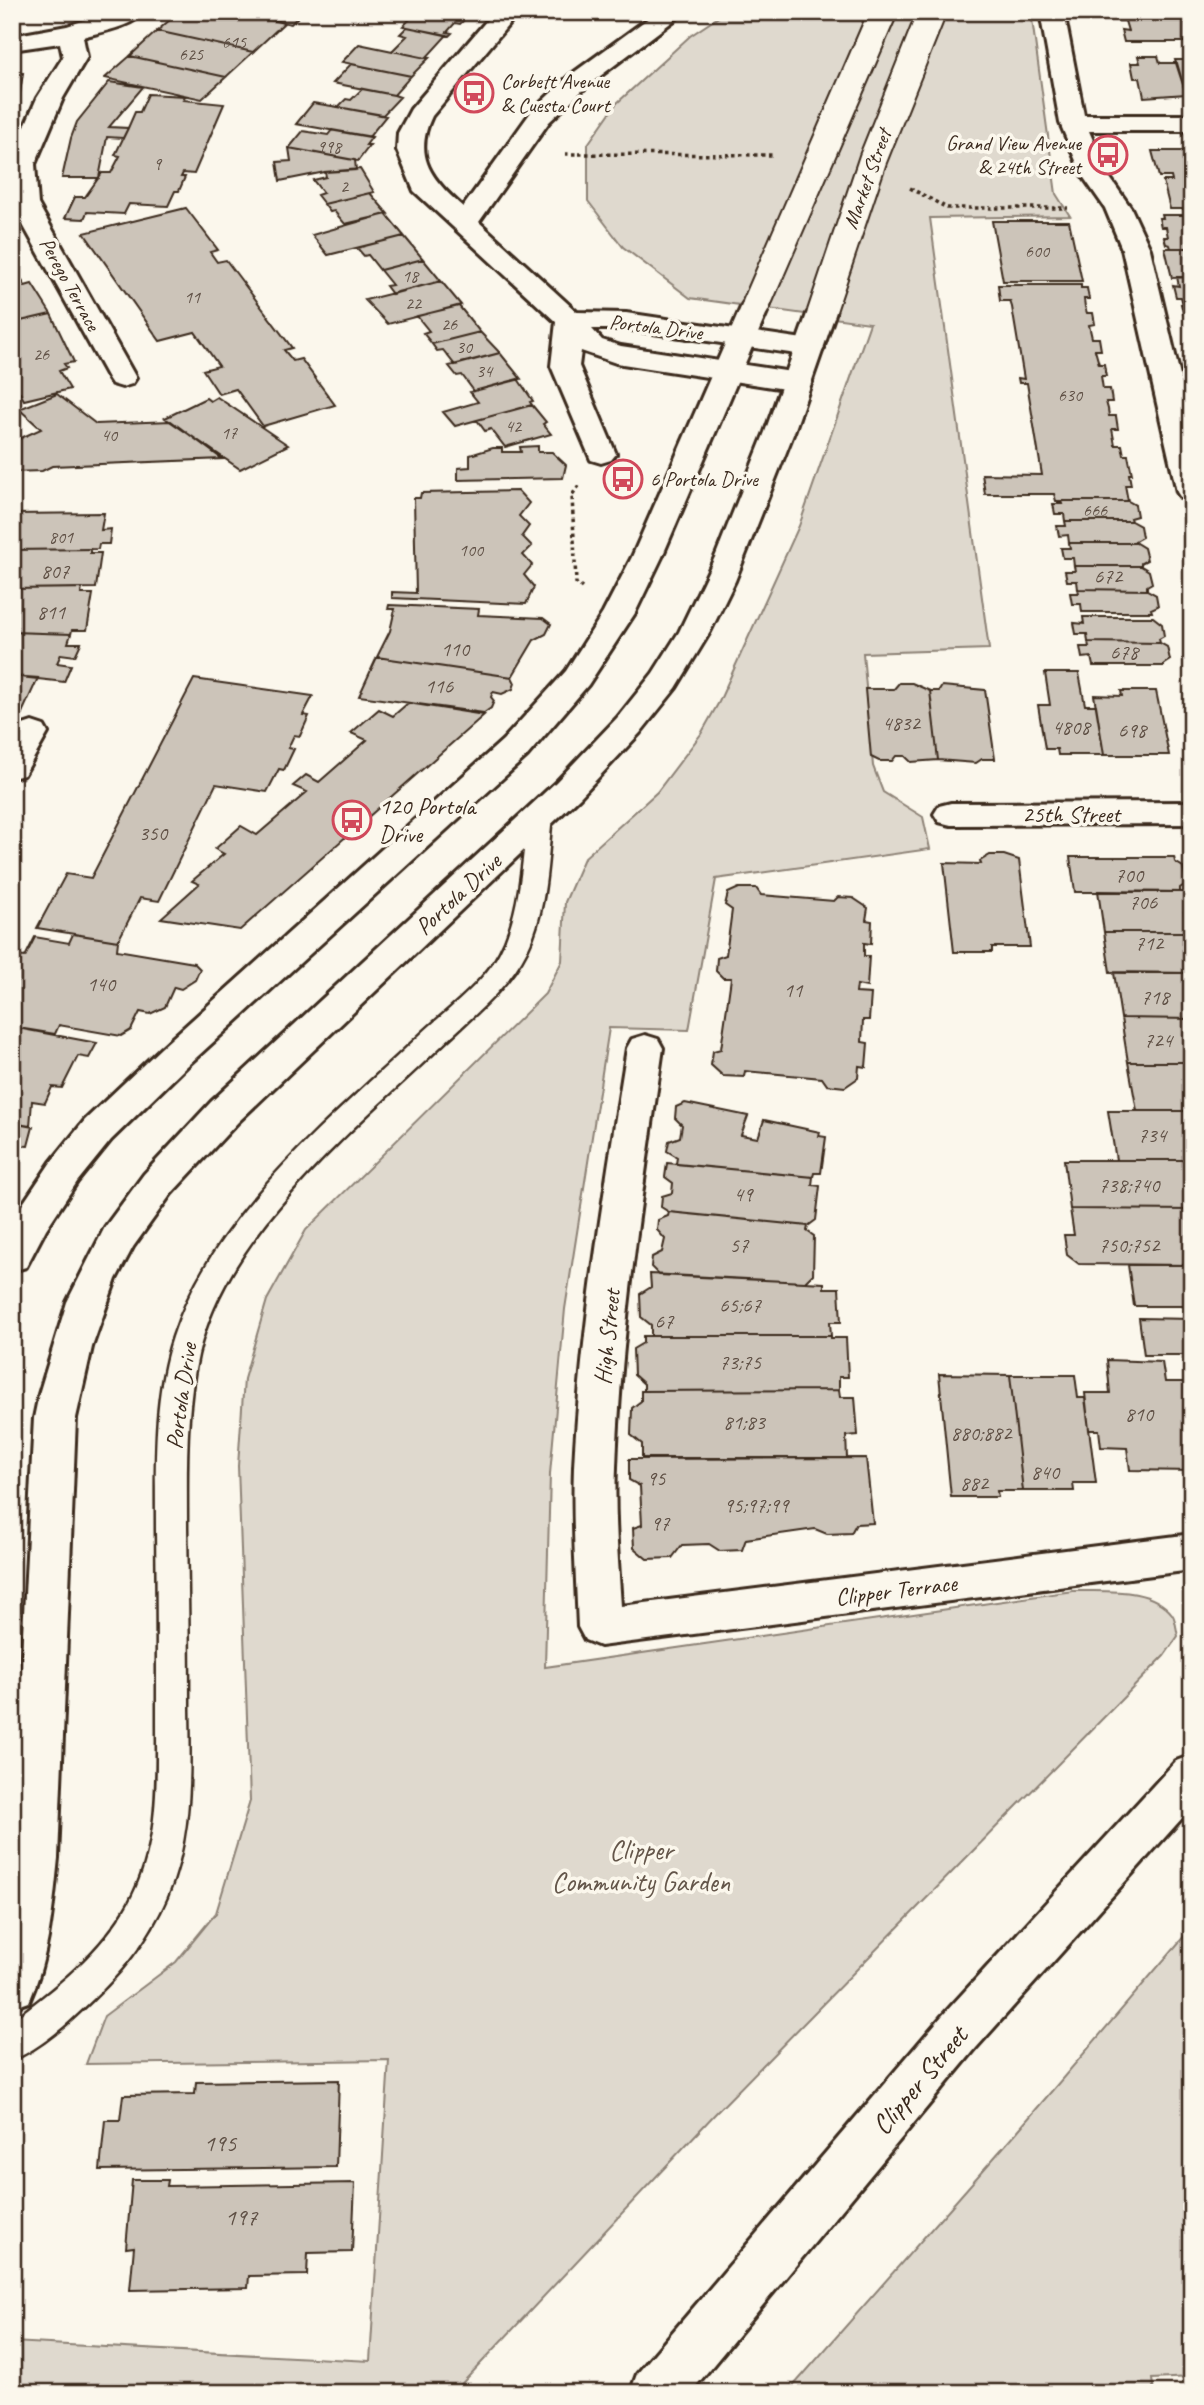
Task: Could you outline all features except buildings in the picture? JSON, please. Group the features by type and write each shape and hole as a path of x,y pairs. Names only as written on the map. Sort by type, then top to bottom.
{"street":[{"path":"12,43 70,33 106,23 131,12"},
{"name":"Portola Drive","path":"507,12 420,114 411,133 410,150 423,185 570,320 592,346 616,354 798,382"},
{"path":"464,224 540,117 578,81 673,12"},
{"name":"Market Street","path":"741,338 883,12"},
{"name":"Market Street","path":"810,348 873,159 932,12"},
{"path":"1052,12 1073,123 1095,175 1118,208 1136,249 1192,492"},
{"name":"Perego Terrace","path":"70,33 75,57 50,98 22,164 25,204 122,378"},
{"path":"1073,123 1192,123"},
{"path":"570,320 565,366 601,454"},
{"name":"Portola Drive","path":"12,1986 27,1924 35,1858 55,1418 64,1371 77,1326 95,1282 117,1239 143,1200 173,1164 540,816 621,734 650,700 683,651 725,570 810,348 626,321 570,320"},
{"name":"Portola Drive","path":"12,1256 32,1219 64,1172 98,1130 174,1057 514,748 577,678 620,613 647,557 741,338"},
{"path":"12,767 32,733"},
{"name":"25th Street","path":"951,814 1192,813"},
{"name":"High Street","path":"600,1628 595,1470 604,1354 624,1186 645,1048"},
{"name":"Clipper Terrace","path":"600,1628 1192,1552"},
{"name":"Clipper Street","path":"656,2393 959,2032 1192,1775"}],"lane":[{"name":"Portola Drive","path":"12,2043 94,1976 129,1936 153,1890 167,1840 174,1791 172,1463 182,1362 195,1315 246,1228 278,1189 478,994 512,954 522,931 540,816"}],"path":[{"path":"601,454 572,495 576,583 620,613"}],"green space":[{"name":"Clipper Community Garden","path":"726,12 1031,12 1056,194 1070,216 930,218 989,649 863,653 873,766 883,792 923,817 930,849 716,879 689,1030 609,1028 565,1309 550,1474 545,1667 1073,1591 1126,1592 1152,1599 1172,1614 1178,1636 1164,1656 715,2114 453,2393 12,2393 12,2342 370,2361 389,2060 86,2064 104,2016 176,1962 216,1913 250,1801 238,1466 244,1379 267,1300 306,1230 545,994 562,961 565,902 584,858 657,792 701,734 719,702 799,526 870,323 690,298 623,247 588,201 588,144 616,104 690,36"},
{"path":"1192,1927 1192,2377 1152,2379 1154,2393 787,2393 1015,2134"}],"place":[{"name":"Corbett Avenue & Cuesta Court","path":"474,93"},
{"name":"Grand View Avenue & 24th Street","path":"1108,155"},
{"name":"6 Portola Drive","path":"623,479"},
{"name":"120 Portola Drive","path":"352,820"}]}
